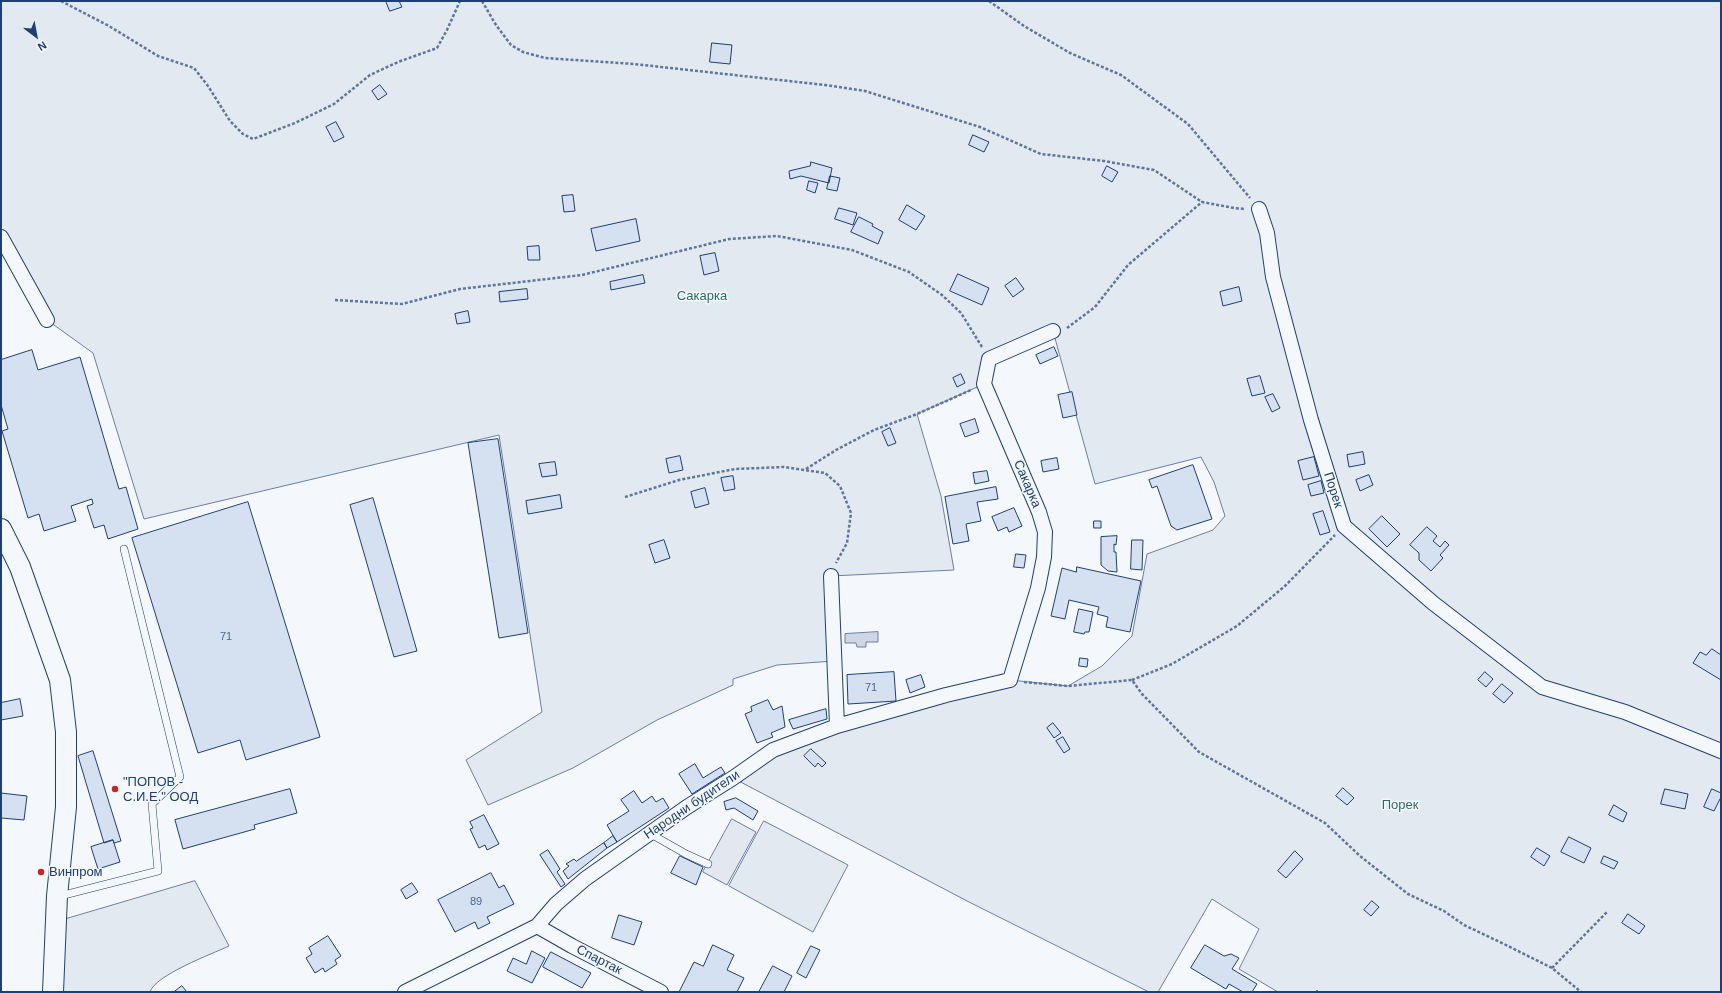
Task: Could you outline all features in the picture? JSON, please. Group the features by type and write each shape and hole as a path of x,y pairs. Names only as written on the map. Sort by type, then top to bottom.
{"main road":[{"path":"1,529 20,567 60,680 66,732 66,800 58,896 53,992"}],"street":[{"name":"Порек","path":"1259,209 1267,233 1273,277 1307,405 1344,526 1434,603 1542,687 1625,712 1721,751"},
{"path":"1,237 47,320"},
{"path":"984,384 989,359 1053,331"},
{"name":"Сакарка","path":"984,384 1039,512 1045,532 1044,557 1038,588 1010,680"},
{"path":"831,576 836,726"},
{"name":"Народни будители","path":"405,992 538,926 556,904 585,878 687,807 734,778 773,750 836,726 946,695 1010,680"},
{"name":"Спартак","path":"538,926 572,946 661,992"}],"lane":[{"path":"58,896 158,871 152,804 180,777 124,549"},
{"path":"649,833 686,854 708,864"}],"path":[{"path":"61,1 109,26 158,56 194,68 208,86 230,121 243,134 253,139 295,123 334,104 370,75 398,62 437,48 460,1"},
{"path":"482,1 496,25 511,45 523,52 545,58 642,65 818,84 865,91 980,127 1041,154 1104,161 1154,170 1202,202 1234,208 1259,209"},
{"path":"989,1 1024,26 1070,53 1121,76 1188,124 1259,209"},
{"path":"1053,331 1070,327 1095,307 1128,265 1202,202"},
{"path":"334,300 402,304 460,289 582,274 729,239 777,236 852,250 909,272 942,295 961,313 989,359"},
{"path":"805,470 836,450 874,430 917,414 984,384"},
{"path":"625,497 679,480 735,469 784,467 825,473 840,486 851,513 847,542 835,563 831,576"},
{"path":"1010,680 1068,686 1132,680 1172,664 1237,626 1285,586 1344,526"},
{"path":"1132,680 1142,694 1199,752 1325,823 1360,856 1408,894 1444,911 1464,925 1552,968 1581,992"},
{"path":"1552,968 1607,912"}],"green space":[{"path":"1,1 1721,1 1721,992 1319,992 1317,990 1315,992 1278,992 1239,969 1259,929 1212,899 1158,992 1149,992 969,902 733,778 773,750 1010,680 1068,686 1102,666 1132,636 1147,554 1213,530 1225,516 1214,482 1201,457 1095,484 1053,331 989,359 984,384 917,414 941,496 954,570 831,576 834,661 777,665 733,679 733,685 657,720 573,768 488,805 466,760 542,712 499,435 144,519 93,353 47,320 1,237"},
{"path":"764,821 848,865 813,932 729,886"},
{"path":"195,881 229,946 173,972 154,985 150,992 53,992 56,922"}],"shaded area":[{"path":"878,632 878,642 866,642 866,647 857,647 856,643 845,643 845,634"},
{"path":"732,819 756,832 727,885 703,872"}],"building":[{"path":"386,1 399,1 402,7 390,11"},
{"path":"712,43 732,45 730,64 710,62"},
{"path":"380,85 387,94 378,100 372,91"},
{"path":"336,122 344,137 334,142 326,127"},
{"path":"973,135 989,142 984,152 969,145"},
{"path":"811,162 832,168 829,183 801,176 790,179 789,171 810,166"},
{"path":"1107,166 1118,172 1112,182 1102,176"},
{"path":"830,176 840,178 837,191 827,189"},
{"path":"809,181 818,183 815,193 807,190"},
{"path":"573,195 575,211 564,212 562,196"},
{"path":"907,205 925,216 916,230 899,220"},
{"path":"839,208 857,213 853,225 835,219"},
{"path":"859,217 873,224 872,226 883,232 878,244 851,232"},
{"path":"636,219 640,241 596,251 591,229"},
{"path":"539,246 540,260 528,260 527,247"},
{"path":"715,253 719,271 704,275 700,256"},
{"path":"958,274 989,288 982,305 950,291"},
{"path":"643,275 645,283 611,290 610,282"},
{"path":"1016,278 1024,289 1013,297 1005,286"},
{"path":"1239,287 1242,301 1223,306 1220,292"},
{"path":"527,289 528,299 500,302 499,292"},
{"path":"468,311 470,322 457,324 455,314"},
{"path":"1054,347 1058,356 1040,364 1036,355"},
{"path":"32,350 38,370 80,357 119,489 126,487 138,529 108,539 104,525 94,528 87,506 93,504 92,499 71,506 76,521 44,531 39,514 28,518 2,431 8,429 1,405 1,360"},
{"path":"961,374 965,383 957,387 953,378"},
{"path":"1260,376 1265,393 1252,396 1247,379"},
{"path":"1072,392 1077,415 1063,418 1058,395"},
{"path":"1273,394 1280,408 1272,412 1265,397"},
{"path":"975,419 979,432 965,437 960,424"},
{"path":"890,428 896,443 888,446 882,432"},
{"path":"498,439 528,633 499,638 468,443"},
{"path":"1363,452 1365,464 1349,467 1347,455"},
{"path":"680,456 683,470 669,473 666,459"},
{"path":"1314,457 1319,476 1303,480 1298,461"},
{"path":"1057,458 1059,469 1043,472 1041,461"},
{"path":"555,462 557,475 542,477 539,464"},
{"path":"1193,465 1212,519 1177,530 1171,526 1157,486 1152,488 1149,480"},
{"path":"987,471 989,481 975,484 973,473"},
{"path":"1369,475 1373,485 1360,491 1356,480"},
{"path":"733,476 735,489 724,491 721,478"},
{"path":"1321,481 1324,493 1311,496 1308,485"},
{"path":"996,487 998,499 977,502 981,521 966,524 969,541 953,544 945,497"},
{"path":"705,488 709,504 695,508 691,492"},
{"path":"560,495 562,508 528,514 526,501"},
{"path":"373,498 417,651 394,657 350,505"},
{"path":"248,502 320,737 246,760 240,740 198,753 132,538"},
{"path":"1014,508 1022,526 1009,532 1007,527 998,531 992,517"},
{"path":"1323,511 1330,532 1320,535 1313,514"},
{"path":"1382,516 1400,534 1387,547 1369,529"},
{"path":"1094,521 1101,521 1101,528 1094,528"},
{"path":"1427,527 1437,536 1433,541 1440,547 1445,541 1449,545 1440,555 1443,558 1431,571 1419,560 1419,553 1410,545"},
{"path":"1117,536 1116,545 1114,544 1114,552 1116,552 1117,572 1108,571 1101,565 1101,537"},
{"path":"664,540 670,558 655,563 649,545"},
{"path":"1132,540 1143,540 1142,570 1131,569"},
{"path":"1016,554 1026,555 1024,568 1014,567"},
{"path":"1077,567 1141,581 1130,632 1106,627 1108,617 1097,614 1099,607 1069,600 1065,619 1051,616 1062,568 1076,572"},
{"path":"1079,609 1093,612 1089,632 1085,632 1084,634 1074,632"},
{"path":"1712,649 1721,655 1721,680 1693,663 1700,652 1706,655"},
{"path":"1080,658 1088,659 1087,667 1079,666"},
{"path":"894,672 896,701 848,704 847,675"},
{"path":"1485,672 1493,679 1486,687 1478,680"},
{"path":"921,675 925,687 910,693 906,680"},
{"path":"1502,684 1513,693 1504,703 1493,694"},
{"path":"20,699 23,716 1,720 1,703"},
{"path":"768,700 773,710 782,706 785,727 771,733 773,737 757,743 745,714 752,711 751,707"},
{"path":"826,709 827,719 793,729 789,720"},
{"path":"1053,723 1061,733 1054,738 1047,728"},
{"path":"1063,737 1070,749 1064,753 1056,741"},
{"path":"811,749 826,763 822,767 818,763 815,767 804,756"},
{"path":"93,751 121,841 114,843 113,840 104,843 78,756"},
{"path":"695,764 703,778 721,767 725,773 692,794 679,774"},
{"path":"1343,788 1354,798 1347,805 1336,796"},
{"path":"290,789 297,813 254,825 255,829 183,849 175,820"},
{"path":"1665,789 1688,794 1685,809 1661,804"},
{"path":"1712,789 1721,793 1721,797 1714,811 1704,807"},
{"path":"634,791 642,803 652,796 656,802 663,798 669,808 617,842 607,825 629,811 621,800"},
{"path":"1,793 27,796 24,820 1,818"},
{"path":"736,798 758,811 753,820 734,808 726,810 724,802"},
{"path":"1614,805 1627,813 1623,822 1609,815"},
{"path":"484,815 499,844 487,850 485,845 479,848 470,829 473,828 470,822"},
{"path":"613,836 617,842 607,848 604,843"},
{"path":"1569,837 1591,848 1584,863 1561,852"},
{"path":"113,840 120,862 98,869 91,847"},
{"path":"604,843 607,848 568,879 563,871 569,866 566,864 574,859 576,861"},
{"path":"1537,848 1550,856 1544,866 1531,857"},
{"path":"548,850 560,869 557,872 565,884 561,887 540,855"},
{"path":"1295,851 1303,859 1286,878 1278,871"},
{"path":"680,856 703,867 696,885 671,873"},
{"path":"1604,856 1618,862 1614,869 1601,863"},
{"path":"491,873 499,888 504,885 514,904 487,917 490,923 478,929 475,922 455,932 438,900"},
{"path":"412,883 418,892 406,899 401,890"},
{"path":"1372,901 1379,907 1371,916 1364,910"},
{"path":"1628,914 1645,926 1639,934 1622,923"},
{"path":"619,915 642,922 634,945 612,938"},
{"path":"328,936 341,956 335,960 337,964 325,972 323,968 315,973 306,958 312,954 309,948"},
{"path":"713,945 734,955 727,970 744,978 737,992 679,992 694,962 703,966"},
{"path":"1205,945 1224,956 1231,954 1239,958 1232,969 1257,984 1252,992 1243,992 1229,984 1226,989 1191,968"},
{"path":"811,946 820,950 806,978 797,973"},
{"path":"532,951 545,958 532,983 507,971 513,958 526,964"},
{"path":"551,952 591,973 582,988 543,967"},
{"path":"773,966 792,976 784,992 759,992"},
{"path":"182,986 187,992 174,992"}],"place":[{"name":"\"ПОПОВ - С.И.Е.\" ООД","path":"115,789"},
{"name":"Винпром","path":"41,872"}]}
